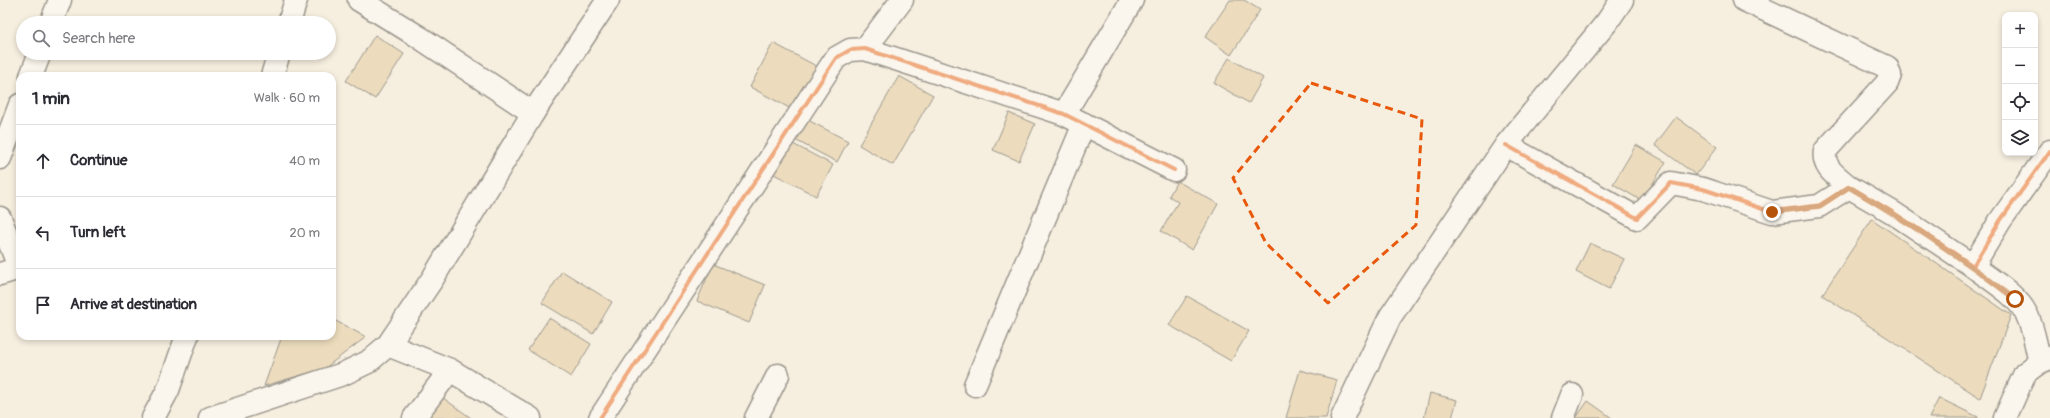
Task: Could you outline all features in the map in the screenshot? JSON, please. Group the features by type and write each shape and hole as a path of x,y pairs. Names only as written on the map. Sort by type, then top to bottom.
{"street":[{"path":"54,16 60,0"},
{"path":"291,16 296,0"},
{"path":"359,0 418,36 534,113"},
{"path":"210,418 343,374 368,362 388,345 433,278 534,113 608,0"},
{"path":"865,49 902,0"},
{"path":"1064,114 1132,0"},
{"path":"1342,418 1390,317 1506,145 1607,22 1622,0"},
{"path":"1744,0 1887,67 1890,76 1888,83 1825,151 1824,158 1826,165 1849,187 1892,212 1972,266 2015,299 2026,313 2045,360 2025,373 2005,418"},
{"path":"600,418 752,189 836,58 850,50 865,49 1064,114 1174,170"},
{"path":"33,72 37,60"},
{"path":"273,72 277,60"},
{"path":"0,158 16,116"},
{"path":"975,385 1084,124"},
{"path":"1506,145 1637,218 1671,183 1703,189 1772,212 1820,206 1849,187"},
{"path":"1972,266 2000,221 2050,151"},
{"path":"0,218 13,270"},
{"path":"153,418 168,390 186,340"},
{"path":"388,345 450,370 530,418"},
{"path":"414,418 450,370"},
{"path":"756,418 778,375"},
{"path":"1563,418 1572,395"}],"highlighted area":[{"path":"1311,83 1422,119 1416,225 1328,303 1266,243 1233,178"}],"building":[{"path":"1230,0 1244,0 1260,10 1231,55 1205,37"},
{"path":"375,35 404,54 375,99 346,81"},
{"path":"773,43 820,68 797,112 750,87"},
{"path":"1229,58 1263,78 1249,103 1214,83"},
{"path":"899,76 933,95 893,165 859,145"},
{"path":"1009,113 1035,124 1019,161 993,150"},
{"path":"1676,117 1717,147 1696,175 1655,145"},
{"path":"806,119 848,141 837,162 795,140"},
{"path":"789,142 833,165 816,196 772,173"},
{"path":"1636,145 1666,162 1642,201 1613,184"},
{"path":"1177,181 1218,204 1192,250 1161,231 1178,202 1169,196"},
{"path":"1872,219 2011,315 1980,398 1822,295"},
{"path":"1590,243 1624,259 1609,289 1576,272"},
{"path":"713,264 765,285 749,323 697,301"},
{"path":"562,271 612,302 593,334 542,303"},
{"path":"1187,296 1249,331 1231,361 1169,325"},
{"path":"549,318 591,344 571,377 528,350"},
{"path":"336,321 366,337 325,368 264,386 281,340 336,340"},
{"path":"1300,370 1337,380 1326,418 1286,418"},
{"path":"1430,393 1457,400 1452,418 1424,418"},
{"path":"439,395 471,418 422,418"},
{"path":"1939,398 1978,417 1978,418 1929,418"},
{"path":"1588,401 1612,418 1576,418"}],"cycle path":[{"path":"600,418 836,58 850,50 865,49 1064,114 1174,170"},
{"path":"1506,145 1637,218 1671,183 1703,189 1772,212 1819,206 1849,187 1892,212 1973,266 2000,221 2050,151"}],"route":[{"path":"1772,212 1820,206 1849,187 1892,212 1972,266 2015,299"}]}
